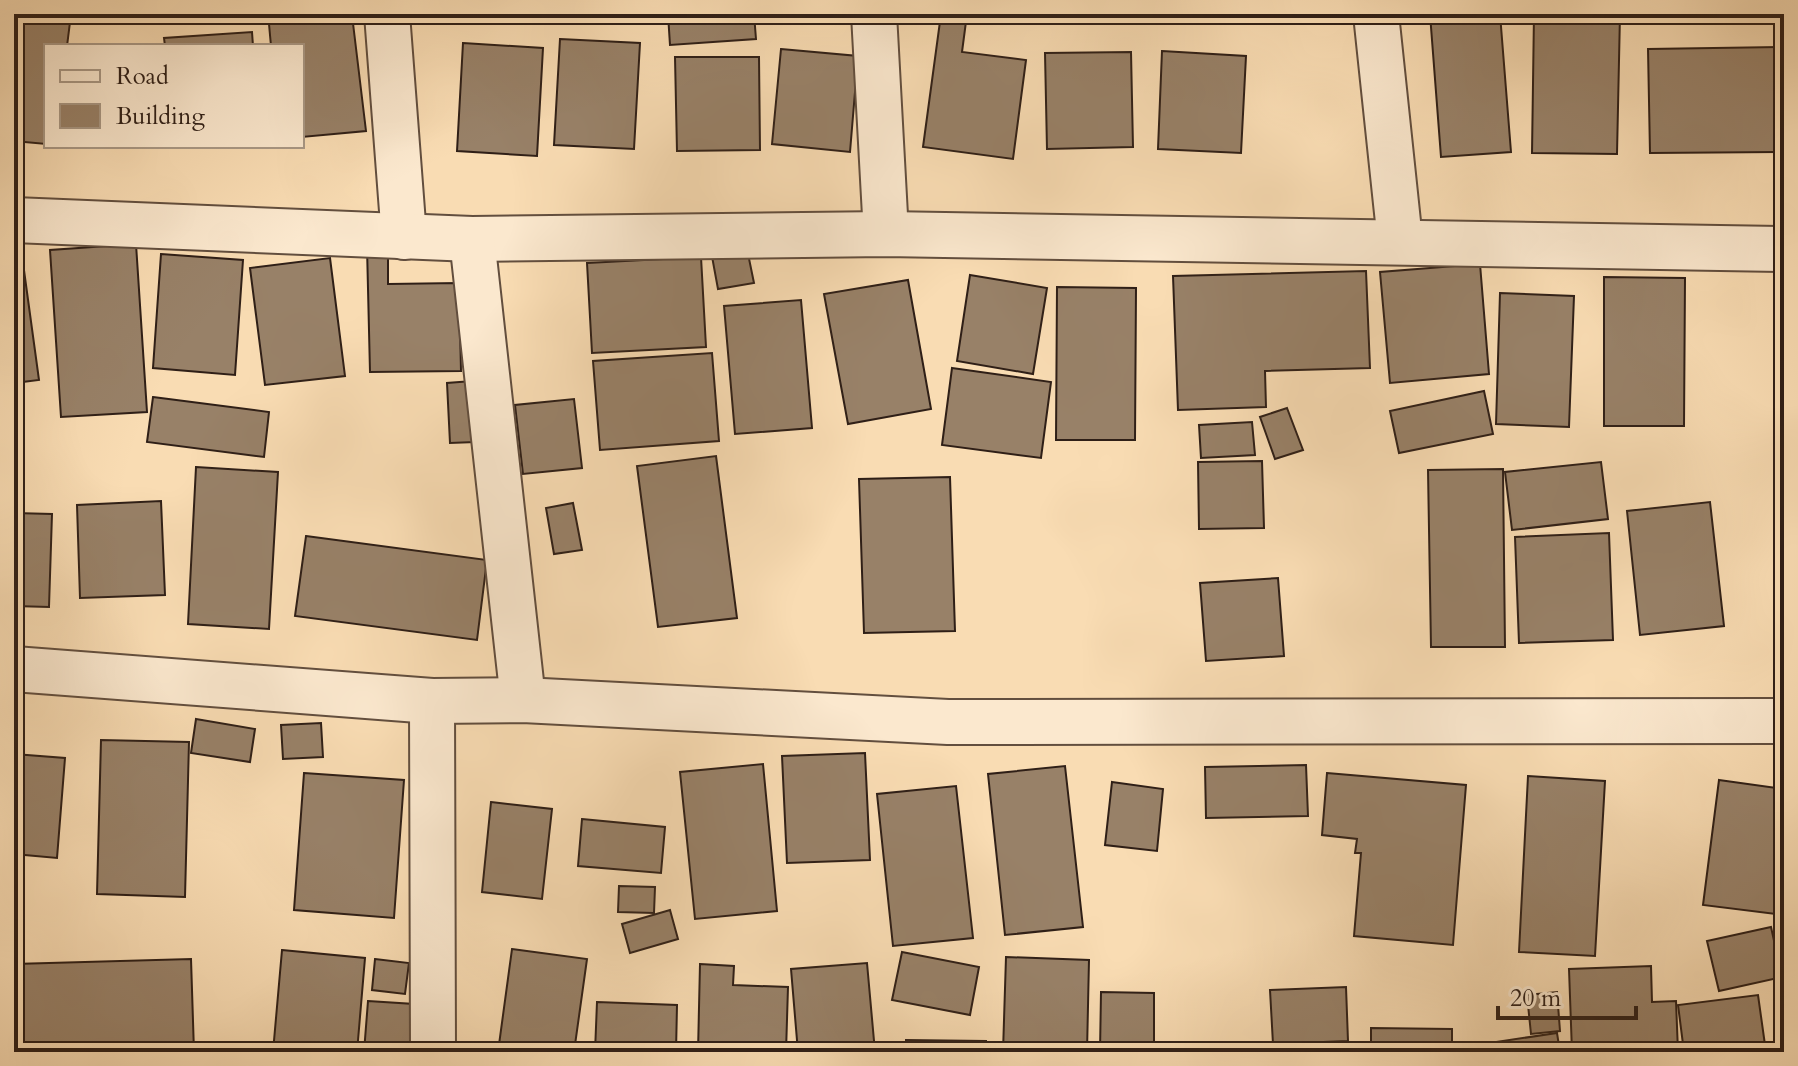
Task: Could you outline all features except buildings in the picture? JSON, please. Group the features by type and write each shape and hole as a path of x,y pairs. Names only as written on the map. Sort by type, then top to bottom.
{"street":[{"path":"387,14 404,237"},
{"path":"874,14 886,234"},
{"path":"1376,14 1400,241"},
{"path":"14,220 472,239 886,234 1784,249"},
{"path":"472,239 523,700"},
{"path":"14,669 432,701 523,700 948,722 1784,721"},
{"path":"432,701 433,1052"}]}
